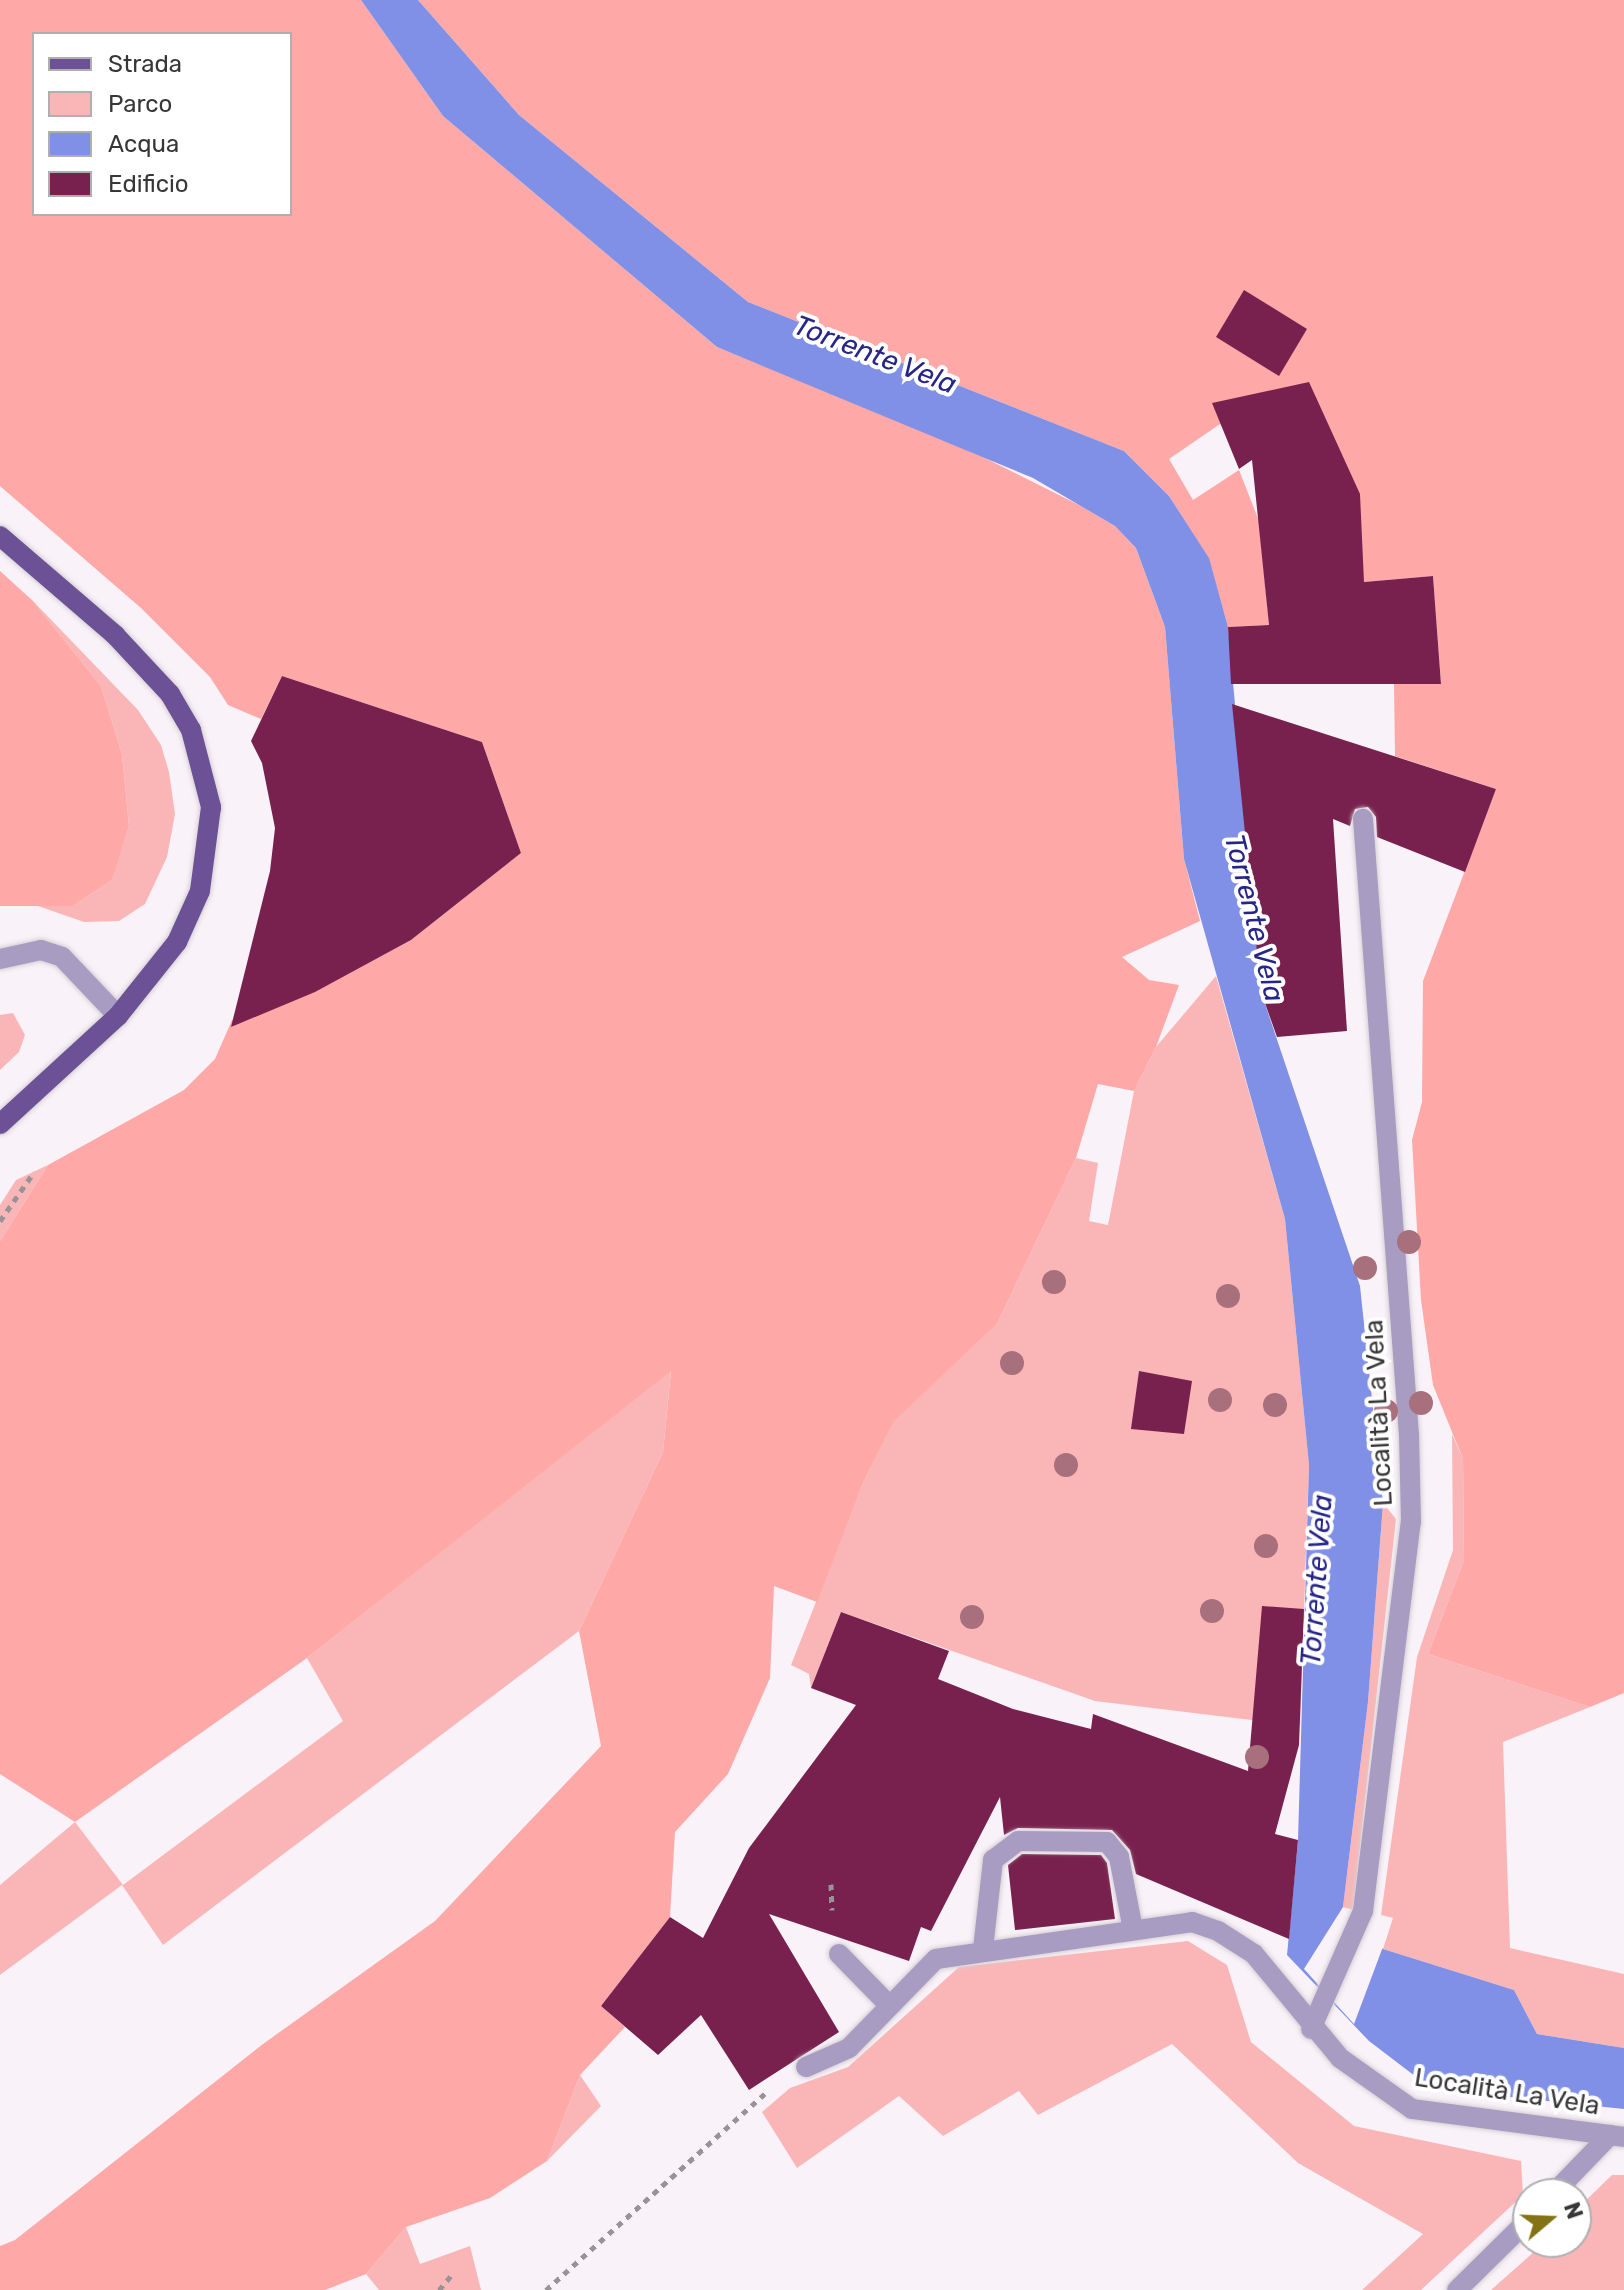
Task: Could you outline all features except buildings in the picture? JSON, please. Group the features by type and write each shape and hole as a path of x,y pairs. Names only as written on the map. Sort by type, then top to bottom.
{"main road":[{"path":"0,536 115,635 170,694 191,730 205,769 211,807 200,891 177,942 118,1016 0,1124"}],"street":[{"name":"Località La Vela","path":"1311,2029 1363,1911 1411,1522 1409,1435 1363,819"},
{"path":"0,959 41,950 62,957 118,1016"},
{"path":"983,1949 993,1860 1018,1841 1107,1842 1119,1857 1133,1930"},
{"name":"Località La Vela","path":"806,2067 849,2048 936,1959 983,1949 1192,1922 1218,1931 1271,1971 1311,2029 1387,2096 1412,2109 1617,2136"},
{"path":"839,1954 889,2005"},
{"name":"Località La Vela","path":"1571,2178 1617,2136"},
{"path":"1457,2290 1512,2236"}],"path":[{"path":"0,1221 34,1172"},
{"path":"546,2290 782,2079 806,2067"},
{"path":"439,2290 454,2272"}],"green space":[{"path":"33,601 138,710 161,745 169,772 175,814 167,857 145,904 119,921 84,922 38,906 73,906 112,880 129,826 122,754 101,686"},
{"path":"1216,976 1285,1219 1309,1465 1300,1726 1095,1701 841,1612 811,1688 809,1674 791,1665 864,1481 894,1420 997,1324 1076,1158 1098,1163 1089,1221 1108,1225 1134,1091 1156,1047"},
{"path":"13,1013 25,1035 19,1052 0,1070 0,1015"},
{"path":"48,1165 0,1241 0,1205 16,1180"},
{"path":"671,1370 663,1452 579,1631 163,1945 122,1885 0,1975 0,1885 75,1822 123,1885 343,1721 307,1658"},
{"path":"1452,1434 1463,1459 1464,1560 1428,1654 1590,1707 1503,1742 1510,1948 1624,1974 1624,2048 1537,2034 1514,1990 1383,1949 1393,1918 1381,1915 1417,1657 1453,1550"},
{"path":"1383,1503 1396,1519 1353,1910 1343,1907 1368,1702"},
{"path":"1188,1941 1227,1965 1251,2042 1354,2126 1521,2161 1522,2178 1512,2178 1512,2205 1421,2290 1362,2290 1423,2234 1298,2163 1172,2044 1038,2115 1019,2091 943,2136 899,2096 797,2168 762,2112 790,2088 848,2067 959,1967"},
{"path":"580,2075 601,2106 547,2161"},
{"path":"1612,2175 1624,2175 1624,2290 1491,2290 1527,2258 1592,2258 1592,2194"},
{"path":"406,2227 420,2264 470,2246 481,2290 379,2290 366,2274"}],"shaded area":[{"path":"0,0 361,0 443,116 717,347 953,442 1081,506 1115,526 1136,548 1165,627 1184,859 1200,921 1122,957 1149,980 1179,985 1156,1047 1134,1091 1098,1084 1076,1158 997,1324 894,1421 864,1481 817,1602 774,1586 770,1678 728,1774 675,1832 670,1917 601,2006 625,2027 580,2075 547,2161 490,2198 406,2227 366,2274 325,2290 0,2290 0,2246 15,2240 263,2044 435,1921 601,1746 579,1631 663,1452 671,1371 307,1658 75,1822 0,1774 0,1241 48,1165 184,1090 215,1059 232,1020 314,992 411,940 521,853 482,742 282,676 261,719 228,705 210,677 141,608 0,486"},
{"path":"418,0 1624,0 1624,1693 1590,1707 1428,1654 1464,1560 1463,1459 1433,1385 1421,1300 1412,1140 1422,1102 1423,981 1496,789 1395,756 1394,684 1441,683 1433,576 1364,582 1220,424 1169,459 1193,500 1239,470 1259,521 1269,625 1228,627 1208,557 1169,496 1124,451 748,302 519,115"},
{"path":"0,571 33,601 101,686 122,754 129,826 118,862 112,880 73,906 0,906"}],"water":[{"name":"Torrente Vela","path":"361,0 418,0 519,115 748,302 1124,451 1169,496 1209,558 1228,627 1261,992 1360,1286 1383,1503 1368,1702 1343,1907 1383,1949 1514,1990 1537,2034 1624,2048 1624,2109 1432,2089 1369,2041 1287,1955 1298,1840 1309,1465 1285,1219 1184,859 1165,627 1136,548 1115,526 1033,478 717,347 443,116"}],"pier":[{"path":"1343,1907 1384,1944 1354,2024 1304,1969"}]}
